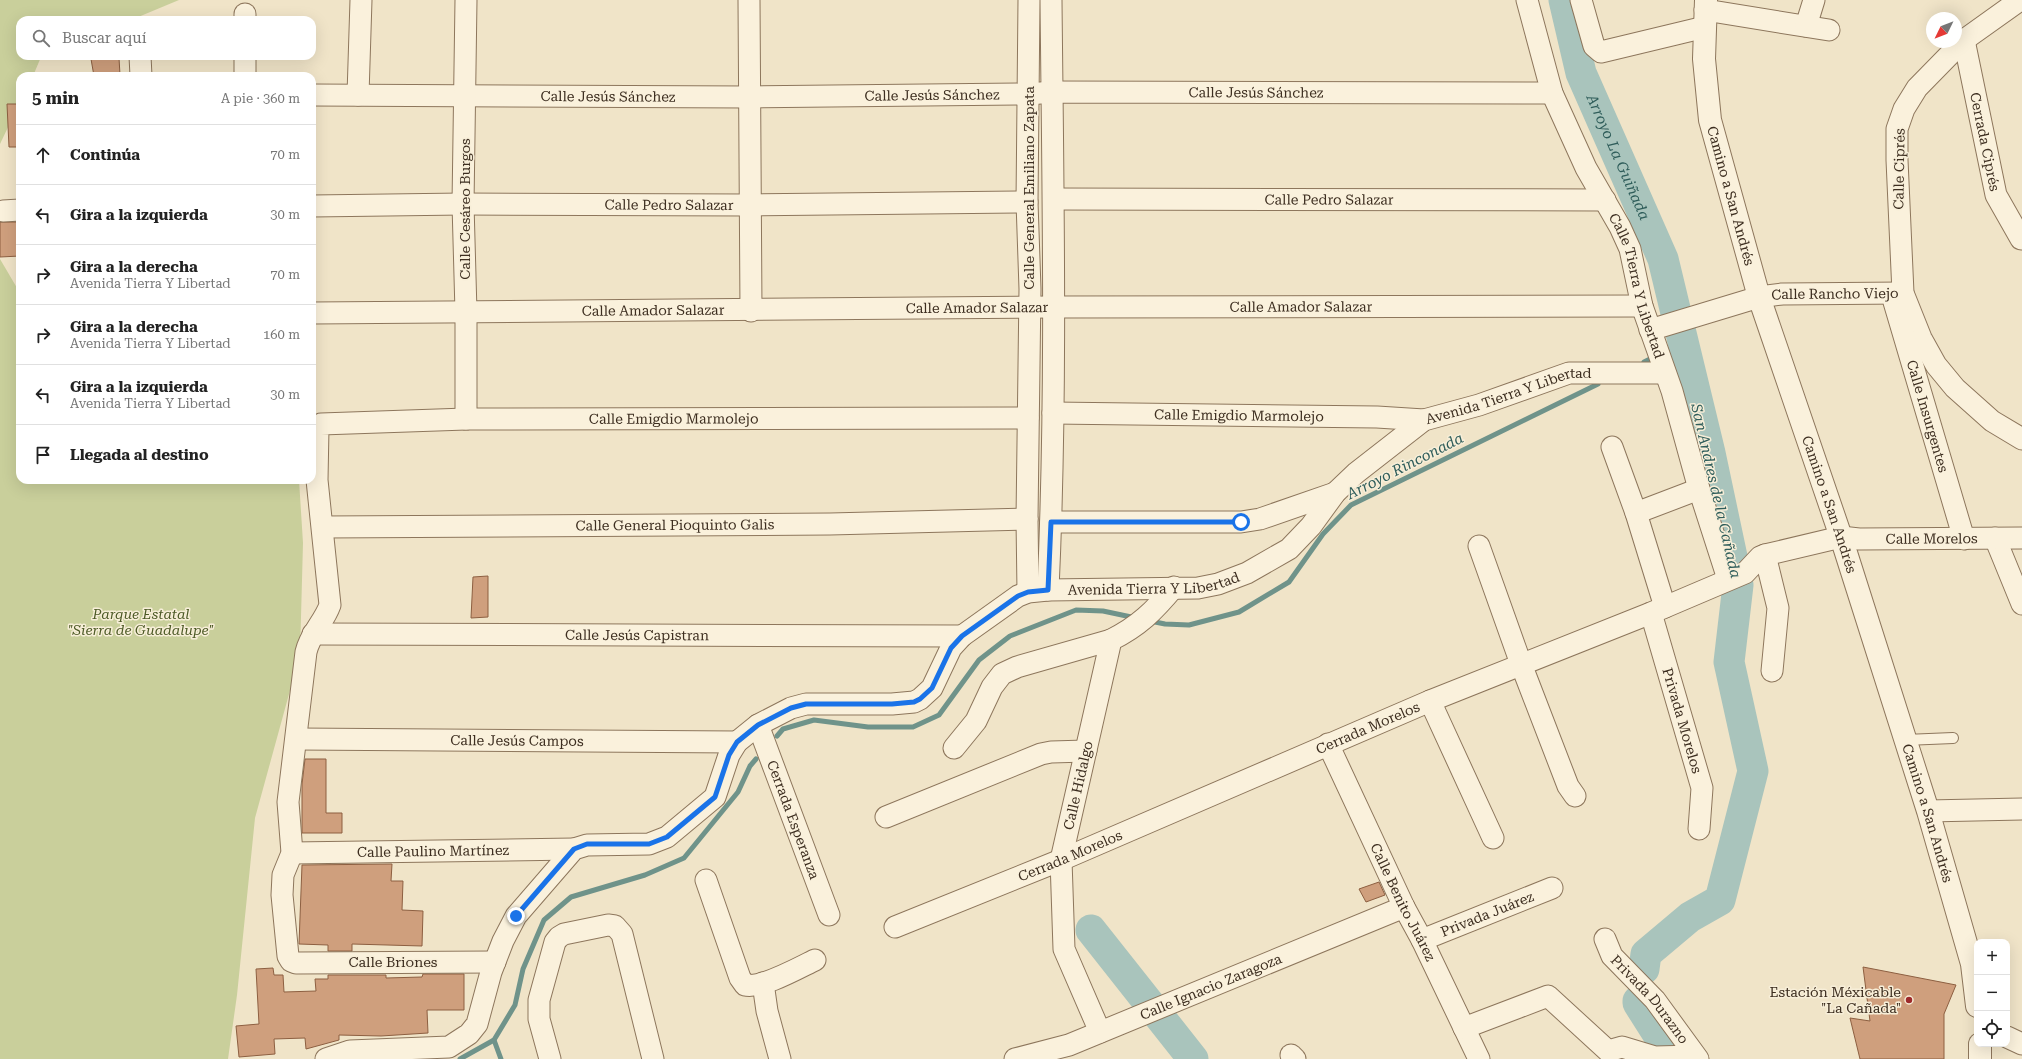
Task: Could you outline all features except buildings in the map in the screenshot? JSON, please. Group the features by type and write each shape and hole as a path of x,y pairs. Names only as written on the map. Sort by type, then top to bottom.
{"street":[{"path":"358,96 361,0"},
{"name":"Calle Cesáreo Burgos","path":"466,0 463,204 466,312 466,419"},
{"path":"749,0 749,205 751,311"},
{"name":"Calle General Emiliano Zapata","path":"1029,0 1027,202 1030,288 1027,519 1038,591"},
{"name":"Calle General Emiliano Zapata","path":"1038,591 1051,522 1054,200 1051,0"},
{"name":"Calle Tierra Y Libertad","path":"1527,0 1552,93 1586,168 1605,200 1630,249 1642,306 1672,391 1699,489 1735,577"},
{"path":"1581,0 1594,46 1601,52 1705,13 1829,30"},
{"path":"1806,26 1814,0"},
{"name":"Calle Ciprés","path":"1897,293 1899,231 1897,129 1904,109 1917,88 1964,40 2020,0"},
{"name":"Camino a San Andrés","path":"1705,13 1705,66 1710,120 1759,297 1841,537 1928,811 1972,964 1974,981"},
{"name":"Cerrada Ciprés","path":"1964,40 1996,196 2021,239"},
{"path":"140,60 141,72"},
{"path":"245,60 245,72"},
{"name":"Calle Jesús Sánchez","path":"316,96 749,97 1029,94 1052,92 1552,93"},
{"name":"Calle Pedro Salazar","path":"1054,200 1605,200"},
{"name":"Calle Pedro Salazar","path":"316,206 463,204 749,205 1027,202"},
{"name":"Calle Rancho Viejo","path":"1650,330 1759,297 1782,294 1897,293 1936,365 1955,388 1974,407 1992,421 2019,434"},
{"name":"Calle Insurgentes","path":"1897,293 1964,539"},
{"name":"Calle Amador Salazar","path":"316,313 751,311 1054,307 1642,306"},
{"name":"Avenida Tierra Y Libertad","path":"574,849 587,844 649,844 667,837 715,797 724,768 737,742 758,725 799,705 914,702 920,699 932,688 951,648 962,636 1006,604 1038,591 1174,587 1198,588 1218,584 1247,573 1278,556 1289,548 1311,526 1335,493 1356,473 1424,420 1479,405 1569,373 1665,373"},
{"name":"Calle Emigdio Marmolejo","path":"1053,413 1377,417 1424,420"},
{"name":"Calle Emigdio Marmolejo","path":"323,527 317,480 320,425 323,423 466,419 1028,418"},
{"name":"Privada Morelos","path":"1612,447 1636,513 1658,610 1702,788 1699,829"},
{"path":"1636,513 1699,489"},
{"path":"1051,522 1241,522 1260,519 1335,493"},
{"name":"Calle General Pioquinto Galis","path":"323,527 822,524 1027,519"},
{"path":"292,853 288,802 297,739 306,652 312,634 326,615 330,605 323,527"},
{"name":"Calle Morelos","path":"1841,537 1858,539 2022,538"},
{"name":"Cerrada Morelos","path":"895,927 1061,860 1430,701 1658,610 1735,577 1760,557 1841,537"},
{"path":"1995,538 2021,596"},
{"path":"1479,546 1521,664 1568,786 1574,796"},
{"path":"1765,555 1778,608 1772,670"},
{"path":"954,748 976,721 992,686 1002,674 1017,667 1110,640 1138,625 1158,606 1174,587"},
{"name":"Calle Jesús Capistran","path":"312,634 962,636"},
{"name":"Calle Hidalgo","path":"1100,1032 1064,949 1061,860 1110,640"},
{"path":"1430,701 1493,838"},
{"name":"Cerrada Esperanza","path":"758,725 829,915"},
{"name":"Calle Jesús Campos","path":"297,739 737,742"},
{"name":"Calle Benito Juárez","path":"1328,744 1404,907 1422,940 1479,1059"},
{"path":"886,817 1041,754 1051,752 1086,751"},
{"path":"1928,811 2022,809"},
{"path":"326,1059 350,1051 452,1046 469,1034 477,1024 495,962 516,916 574,849"},
{"name":"Calle Paulino Martínez","path":"292,853 574,849"},
{"name":"Calle Briones","path":"292,853 283,875 282,895 288,956 291,961 495,962"},
{"path":"706,880 740,978 748,986 763,983 815,960"},
{"name":"Privada Juárez","path":"1422,940 1552,888"},
{"name":"Calle Ignacio Zaragoza","path":"1014,1059 1073,1052 1100,1032 1404,907"},
{"path":"550,1059 538,1010 539,1000 555,942 564,934 608,925 615,926 622,934 653,1059"},
{"name":"Privada Durazno","path":"1605,938 1612,956 1655,1000 1697,1058"},
{"path":"763,983 767,1011 780,1059"},
{"path":"1464,1028 1548,996 1608,1051 1622,1047 1655,1057 1697,1058"},
{"path":"2010,1038 2022,1044"},
{"path":"1980,1047 1980,1059"}],"lane":[{"path":"1905,740 1953,738"}],"green space":[{"path":"0,0 179,0 141,16 16,16 16,60 40,60 35,72 16,72 16,110 0,144"},
{"name":"Parque Estatal \"Sierra de Guadalupe\"","path":"0,259 16,286 16,484 299,484 303,543 300,654 255,818 237,995 228,1059 0,1059"}],"waterway":[{"name":"Arroyo La Guiñada","path":"1564,0 1581,73 1663,259 1676,313"},
{"name":"San Andres de la Cañada","path":"1644,969 1646,954 1690,917 1720,900 1753,771 1729,662 1738,585 1710,453 1680,329"},
{"name":"Arroyo Rinconada","path":"1663,353 1683,343"},
{"name":"Arroyo Rinconada","path":"1644,362 1656,356"},
{"name":"Arroyo Rinconada","path":"1150,621 1165,624 1189,625 1239,612 1289,582 1323,534 1351,505 1598,384"},
{"name":"Arroyo Rinconada","path":"777,736 783,729 814,720 868,727 913,727 939,715 979,660 1010,636 1076,610 1103,611 1136,618"},
{"name":"Arroyo Rinconada","path":"460,1059 494,1040 515,1005 523,969 544,920 571,897 645,875 684,858 738,792 750,766 756,759"},
{"name":"San Andres de la Cañada","path":"1091,930 1147,1008"},
{"name":"San Andres de la Cañada","path":"1091,930 1193,1059"},
{"name":"San Andres de la Cañada","path":"1638,1001 1657,1033 1668,1044"},
{"path":"1153,1016 1184,1059"},
{"name":"Arroyo Rinconada","path":"494,1040 501,1059"}],"place":[{"name":"Estación Méxicable \"La Cañada\"","path":"1909,1000"}],"route":[{"path":"516,916 574,849 587,844 649,844 667,837 678,829 715,797 721,775 732,749 737,742 758,725 799,705 892,704 914,702 920,699 932,688 944,660 951,648 962,636 1018,596 1028,592 1048,590 1051,522 1241,522"}]}
